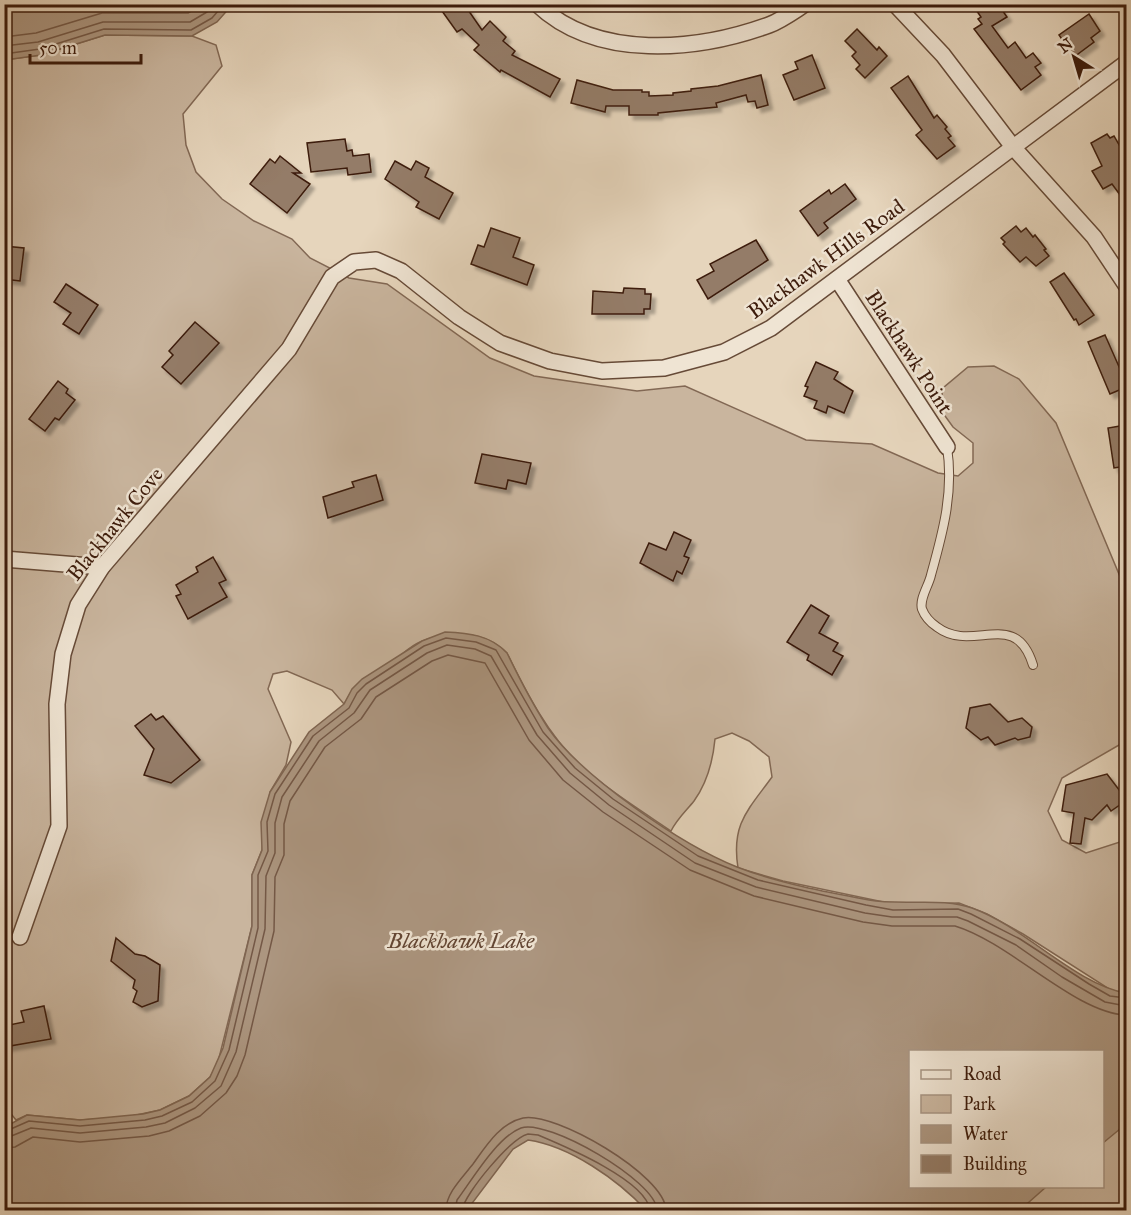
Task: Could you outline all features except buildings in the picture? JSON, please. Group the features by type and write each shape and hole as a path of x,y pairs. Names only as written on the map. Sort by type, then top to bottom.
{"street":[{"path":"537,4 582,32 620,44 666,45 723,39 771,24 805,4"},
{"path":"896,4 943,55 1013,147 1094,237 1126,285"},
{"name":"Blackhawk Hills Road","path":"354,262 376,260 402,271 459,317 501,343 549,361 602,371 664,368 724,352 771,328 1126,63"},
{"name":"Blackhawk Cove","path":"20,937 59,826 57,704 63,654 78,605 102,567 289,349 332,277 354,262"},
{"name":"Blackhawk Point","path":"837,279 947,447"},
{"path":"4,559 102,567"}],"lane":[{"path":"947,447 951,476 948,505 939,549 921,604 924,613 946,634 968,637 1008,634 1018,638 1028,649 1033,665"}],"green space":[{"path":"105,35 192,36 216,45 222,66 183,114 186,145 196,172 222,199 254,221 292,239 310,258 349,278 387,284 490,358 534,376 637,391 685,386 806,440 872,444 938,473 958,476 973,463 973,443 953,427 940,409 943,388 968,367 994,366 1019,379 1056,423 1126,591 1126,741 1062,778 1048,811 1062,840 1086,853 1126,840 1126,1210 819,1210 909,1186 1104,1188 1102,1050 1111,990 1023,934 987,914 959,903 893,904 783,881 738,868 736,853 739,829 743,818 772,777 769,757 749,741 732,733 715,739 706,779 694,801 671,831 580,765 548,727 507,653 488,640 466,634 442,635 409,648 365,679 344,704 332,690 287,671 273,674 268,689 291,742 286,765 270,792 262,850 252,875 252,926 217,1066 210,1077 189,1096 160,1110 127,1117 80,1120 27,1115 16,1120 4,1105 4,60 41,55"}],"water":[{"path":"4,5 232,5 217,22 192,36 105,35 41,55 5,60"},
{"name":"Blackhawk Lake","path":"445,632 479,636 494,642 507,653 548,728 584,767 635,808 714,857 769,878 836,894 882,902 935,902 972,908 1011,928 1088,979 1107,988 1126,993 1126,1124 1104,1142 1104,1050 909,1050 909,1188 1045,1188 1020,1210 646,1210 622,1187 592,1166 560,1149 528,1140 513,1149 467,1210 5,1210 5,1127 27,1115 80,1120 143,1114 160,1110 189,1096 210,1077 223,1048 252,926 252,875 262,850 261,822 270,792 309,732 344,704 352,689 362,679 422,641"}]}
